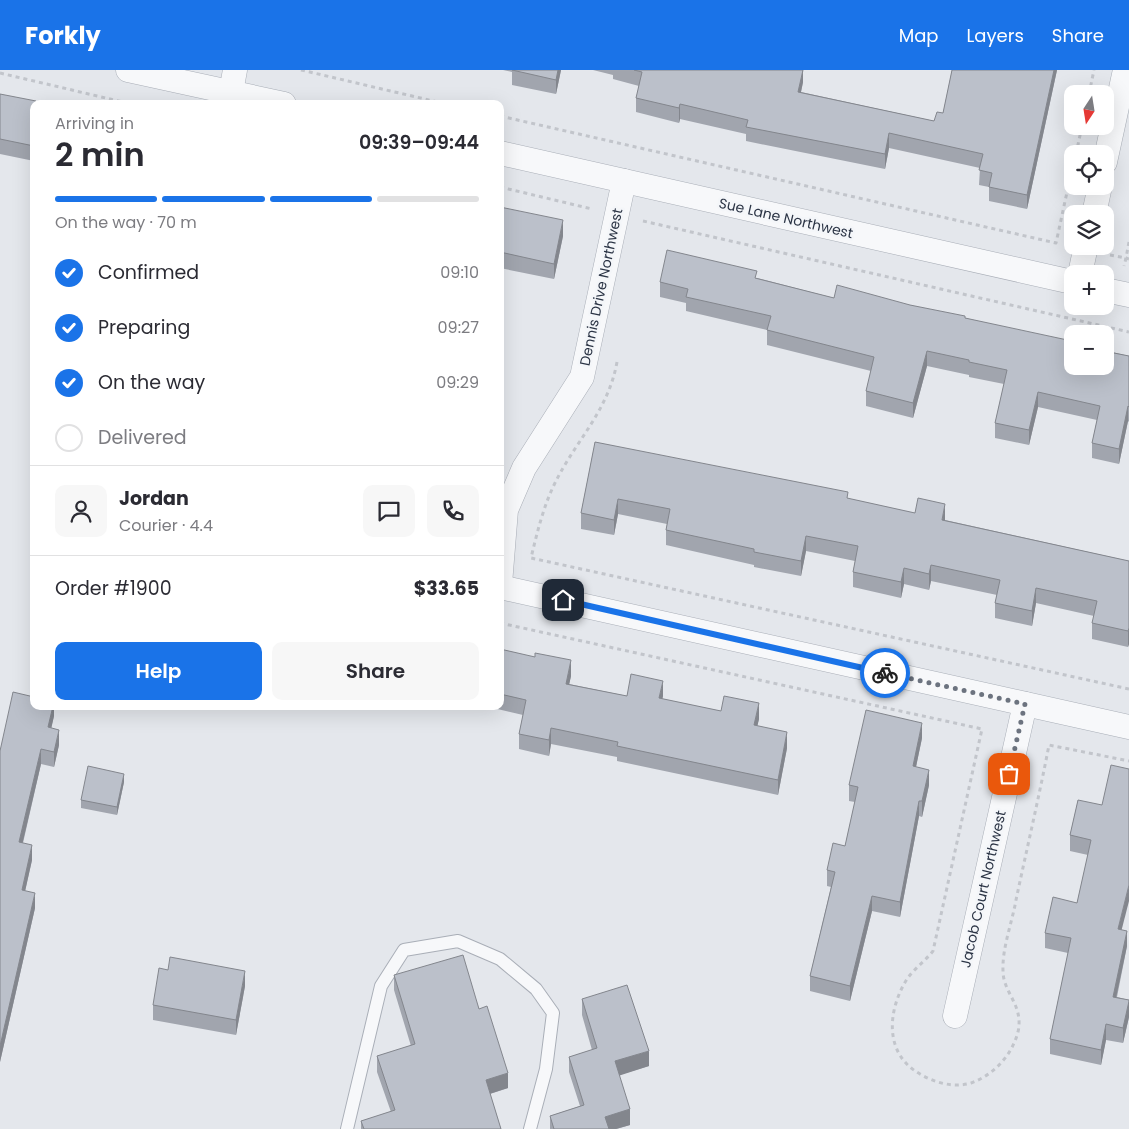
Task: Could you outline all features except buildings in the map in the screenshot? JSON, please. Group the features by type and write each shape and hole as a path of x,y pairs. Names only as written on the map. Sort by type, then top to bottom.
{"street":[{"path":"128,70 233,81 275,100"},
{"path":"1109,145 1125,70"},
{"name":"Sue Lane Northwest","path":"504,154 1064,280"},
{"name":"Dennis Drive Northwest","path":"504,535 506,510 524,468 582,377 624,181"},
{"name":"Dennis Drive Northwest","path":"504,586 1129,727"},
{"name":"Jacob Court Northwest","path":"955,1016 1025,704"}],"lane":[{"path":"347,1129 381,986 404,950 458,941 500,959 536,988 553,1013 546,1068 530,1129"}],"path":[{"path":"301,70 429,100"},
{"path":"1091,85 1094,70"},
{"path":"0,73 114,100"},
{"path":"504,117 1056,243 1066,195"},
{"path":"504,188 593,210"},
{"path":"640,220 1129,332"},
{"path":"1119,286 1127,259 1129,242"},
{"path":"1110,255 1127,259"},
{"path":"617,362 614,378 600,411 554,485 541,517 531,558 1129,689"},
{"path":"504,624 988,730"},
{"path":"1063,681 1064,675"},
{"path":"982,729 932,951 925,962 909,977 892,1014 892,1036 898,1055 912,1069 931,1080 951,1085 971,1083 1000,1065 1012,1048 1018,1030 1018,1012 1002,972 1004,955 1051,738"},
{"path":"1040,743 1129,761"}],"way so far":[{"path":"885,673 1025,704 1009,774"}],"route":[{"path":"563,600 885,673"}]}
